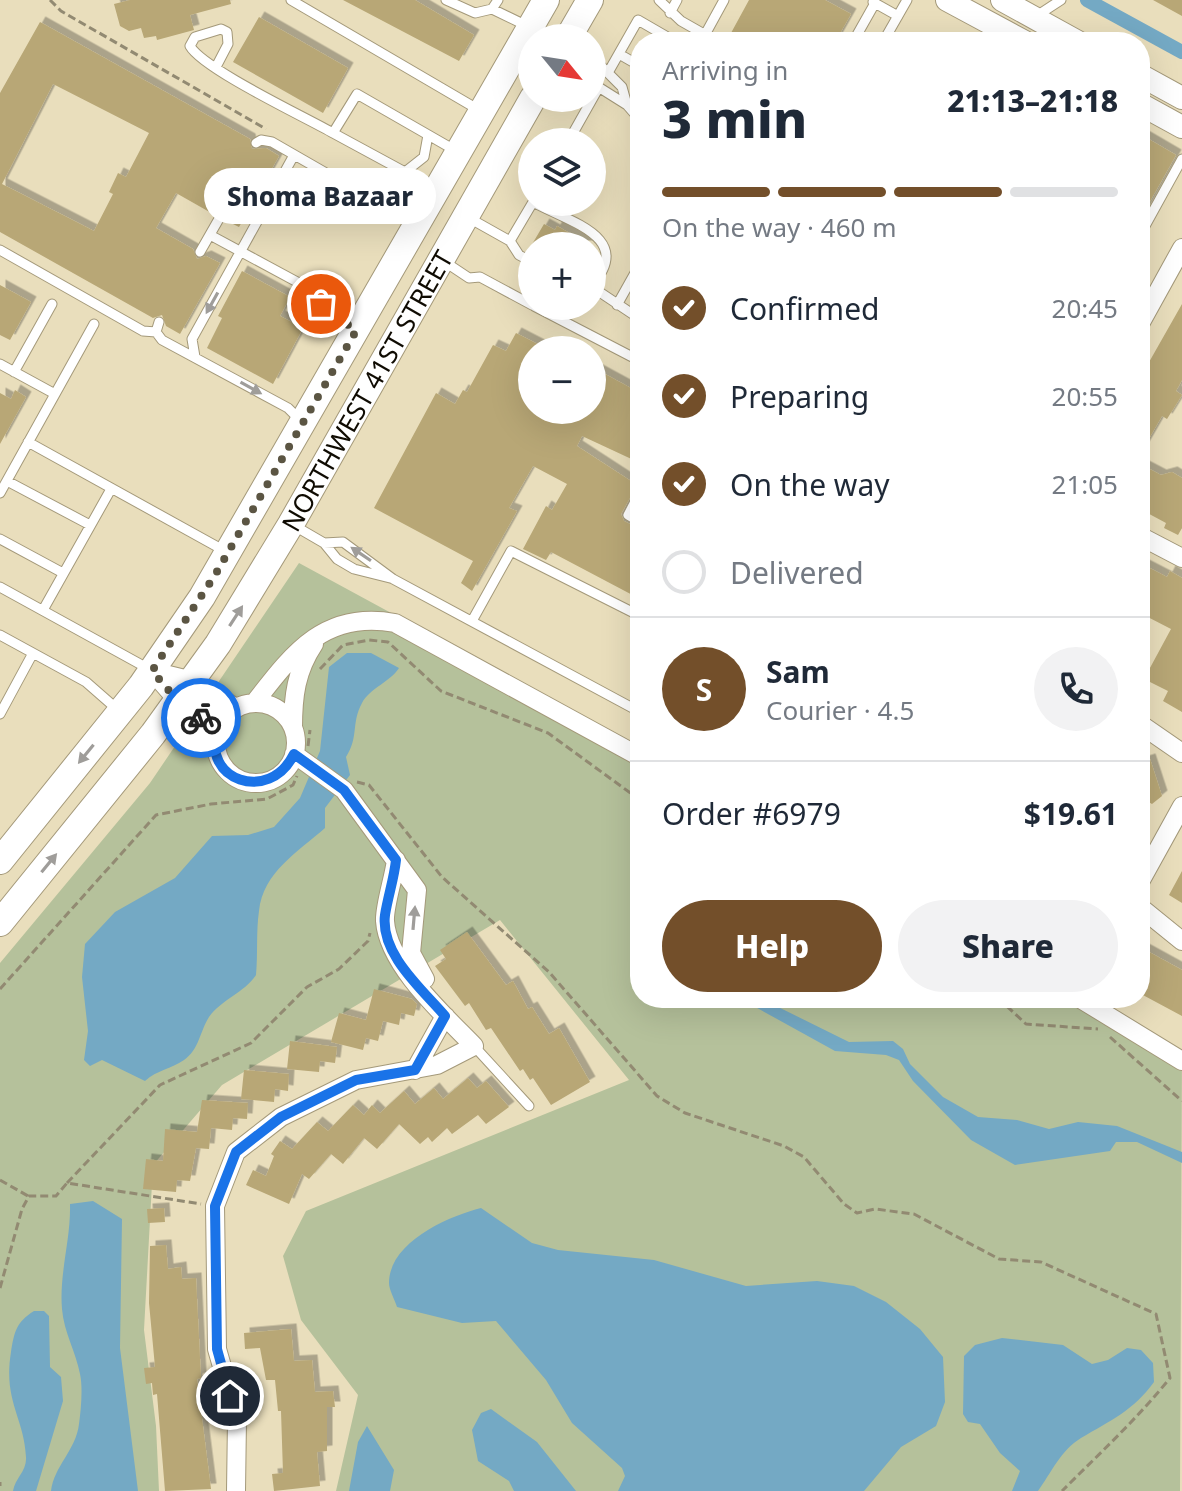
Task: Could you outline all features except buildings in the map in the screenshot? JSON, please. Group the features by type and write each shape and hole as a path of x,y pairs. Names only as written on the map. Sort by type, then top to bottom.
{"main road":[{"name":"NORTHWEST 41ST STREET","path":"542,24 546,0"},
{"path":"576,24 590,0"},
{"name":"NORTHWEST 41ST STREET","path":"0,861 152,671 257,504 482,112 518,64"},
{"name":"NORTHWEST 41ST STREET","path":"0,923 186,691 291,524 525,112"},
{"path":"459,153 491,173"},
{"path":"434,196 434,238 442,260"},
{"path":"392,269 423,256 442,260"},
{"path":"360,325 374,337 377,373"},
{"path":"257,504 291,524"}],"street":[{"path":"947,0 1006,32"},
{"path":"1002,0 1060,32"},
{"path":"1150,80 1182,98"},
{"path":"1150,109 1182,127"},
{"path":"1150,306 1182,248"},
{"path":"1150,541 1182,558"},
{"path":"301,760 267,782 240,781 221,763 216,751 218,730 236,708 255,702 301,648 323,632 370,618 395,623 630,752"},
{"path":"323,632 305,658 293,692 293,728 301,760 344,790 417,890 411,953 445,1016"},
{"path":"152,671 186,691 236,708"},
{"path":"186,691 218,730"},
{"path":"255,702 277,708 293,728"},
{"path":"1150,731 1182,753"},
{"path":"1150,864 1182,806"},
{"path":"236,1491 237,1419 217,1349 215,1206 236,1152 281,1117 356,1080 437,1065 474,1046 391,951 384,918 394,886 396,860"},
{"path":"1150,915 1182,941"},
{"path":"1095,1008 1182,1061"},
{"path":"415,1070 445,1016"}],"lane":[{"path":"291,0 482,112"},
{"path":"446,0 475,13 495,4 527,24"},
{"path":"659,0 694,32"},
{"path":"670,13 677,0"},
{"path":"707,32 724,0"},
{"path":"889,32 907,0"},
{"path":"1032,17 1049,11 1061,0"},
{"path":"858,32 872,2 898,16"},
{"path":"631,32 638,20 659,32"},
{"path":"216,67 228,44 227,32 221,29 203,33 191,42 194,53 216,67 333,133 405,172 434,196"},
{"path":"609,71 630,34"},
{"path":"619,54 630,60"},
{"path":"606,69 622,87 627,105"},
{"path":"606,91 630,108"},
{"path":"333,133 357,94 459,153"},
{"path":"405,172 424,157 428,135"},
{"path":"256,143 265,139 392,211 420,220"},
{"path":"195,357 192,339 294,155"},
{"path":"1150,217 1182,159"},
{"path":"467,216 510,241 518,253"},
{"path":"510,241 525,216"},
{"path":"558,216 587,232"},
{"path":"200,252 220,217"},
{"path":"210,235 312,290 328,292 360,325"},
{"path":"0,250 130,324 157,327 162,340 288,408 303,424"},
{"path":"442,260 469,278 480,277 518,297"},
{"path":"617,305 630,282"},
{"path":"606,297 630,313"},
{"path":"14,372 52,304"},
{"path":"562,320 630,356"},
{"path":"0,493 94,324"},
{"path":"0,364 55,394"},
{"path":"28,442 228,553"},
{"path":"7,481 90,525"},
{"path":"43,610 111,489"},
{"path":"291,524 324,543 337,559 354,569 393,579"},
{"path":"0,539 63,573"},
{"path":"324,543 343,542 393,579 630,707"},
{"path":"472,621 511,551 630,611"},
{"path":"0,587 152,671"},
{"path":"0,635 86,682 120,712"},
{"path":"0,714 33,653"},
{"path":"474,1046 529,1106"}],"path":[{"path":"50,0 61,11 266,129"},
{"path":"344,790 358,781 369,785 442,877 549,972 657,1096 685,1113 784,1146 804,1157 844,1204 857,1213 875,1209 914,1214 999,1259 1041,1262 1156,1314 1170,1378 1140,1415 1101,1448 1062,1491"},
{"path":"0,1180 29,1196 56,1196 160,1085 251,1043 307,987 339,969 368,941 372,927"},
{"path":"1009,1008 1026,1024 1101,1029 1182,1101"},
{"path":"67,1183 215,1206"},
{"path":"0,1288 22,1209 29,1196"}],"green space":[{"path":"299,563 630,743 630,1008 1108,1008 1182,1050 1180,1491 336,1491 358,1395 301,1320 283,1256 306,1211 629,1080 500,920 222,1085 153,1165 144,1330 156,1426 159,1491 0,1491 0,963 150,783"}],"water":[{"path":"347,653 371,653 399,668 362,703 346,757 350,775 325,808 325,828 283,864 267,885 259,911 256,975 214,1011 193,1051 179,1063 145,1081 102,1060 90,1066 84,1060 88,1031 82,977 85,944 115,912 175,878 212,836 248,835 274,827 300,798 320,751 329,667"},
{"path":"757,1008 780,1008 849,1042 893,1041 903,1049 910,1064 943,1097 978,1117 1017,1120 1049,1129 1078,1122 1117,1126 1182,1152 1182,1163 1137,1142 1116,1142 1110,1151 1015,1165 971,1140 913,1081 899,1060 886,1055 835,1051"},
{"path":"93,1201 122,1219 120,1348 138,1491 51,1491 77,1433 81,1405 80,1374 62,1309 70,1204"},
{"path":"481,1208 532,1243 558,1250 654,1260 746,1286 817,1281 854,1286 886,1302 920,1329 943,1357 945,1402 936,1426 901,1447 864,1491 618,1491 625,1476 622,1468 572,1423 546,1380 496,1321 462,1323 397,1307 389,1283 399,1255 410,1243 438,1224"},
{"path":"34,1311 44,1311 49,1316 50,1367 61,1377 63,1401 36,1491 13,1491 26,1457 9,1369 17,1328"},
{"path":"1002,1338 1063,1345 1092,1364 1108,1360 1127,1348 1141,1350 1153,1363 1154,1382 1130,1408 1068,1449 1038,1491 1012,1491 1020,1471 1000,1453 980,1424 968,1422 963,1414 964,1356 975,1345"},
{"path":"491,1409 537,1442 576,1491 514,1491 509,1481 478,1461 472,1430 481,1413"},
{"path":"367,1426 394,1470 390,1491 349,1491 358,1442"}],"waterway":[{"path":"1087,0 1145,32"},
{"path":"1150,34 1182,52"}],"way so far":[{"path":"201,718 178,701 152,671 215,575 356,331 335,311 321,304"}],"place":[{"name":"Shoma Bazaar","path":"321,304"}],"route":[{"path":"201,718 218,730 216,751 221,763 229,774 240,781 267,782 288,767 294,754 344,790 396,860 394,886 384,918 391,951 445,1016 415,1070 356,1080 281,1117 236,1152 215,1206 217,1349 230,1396"}]}
